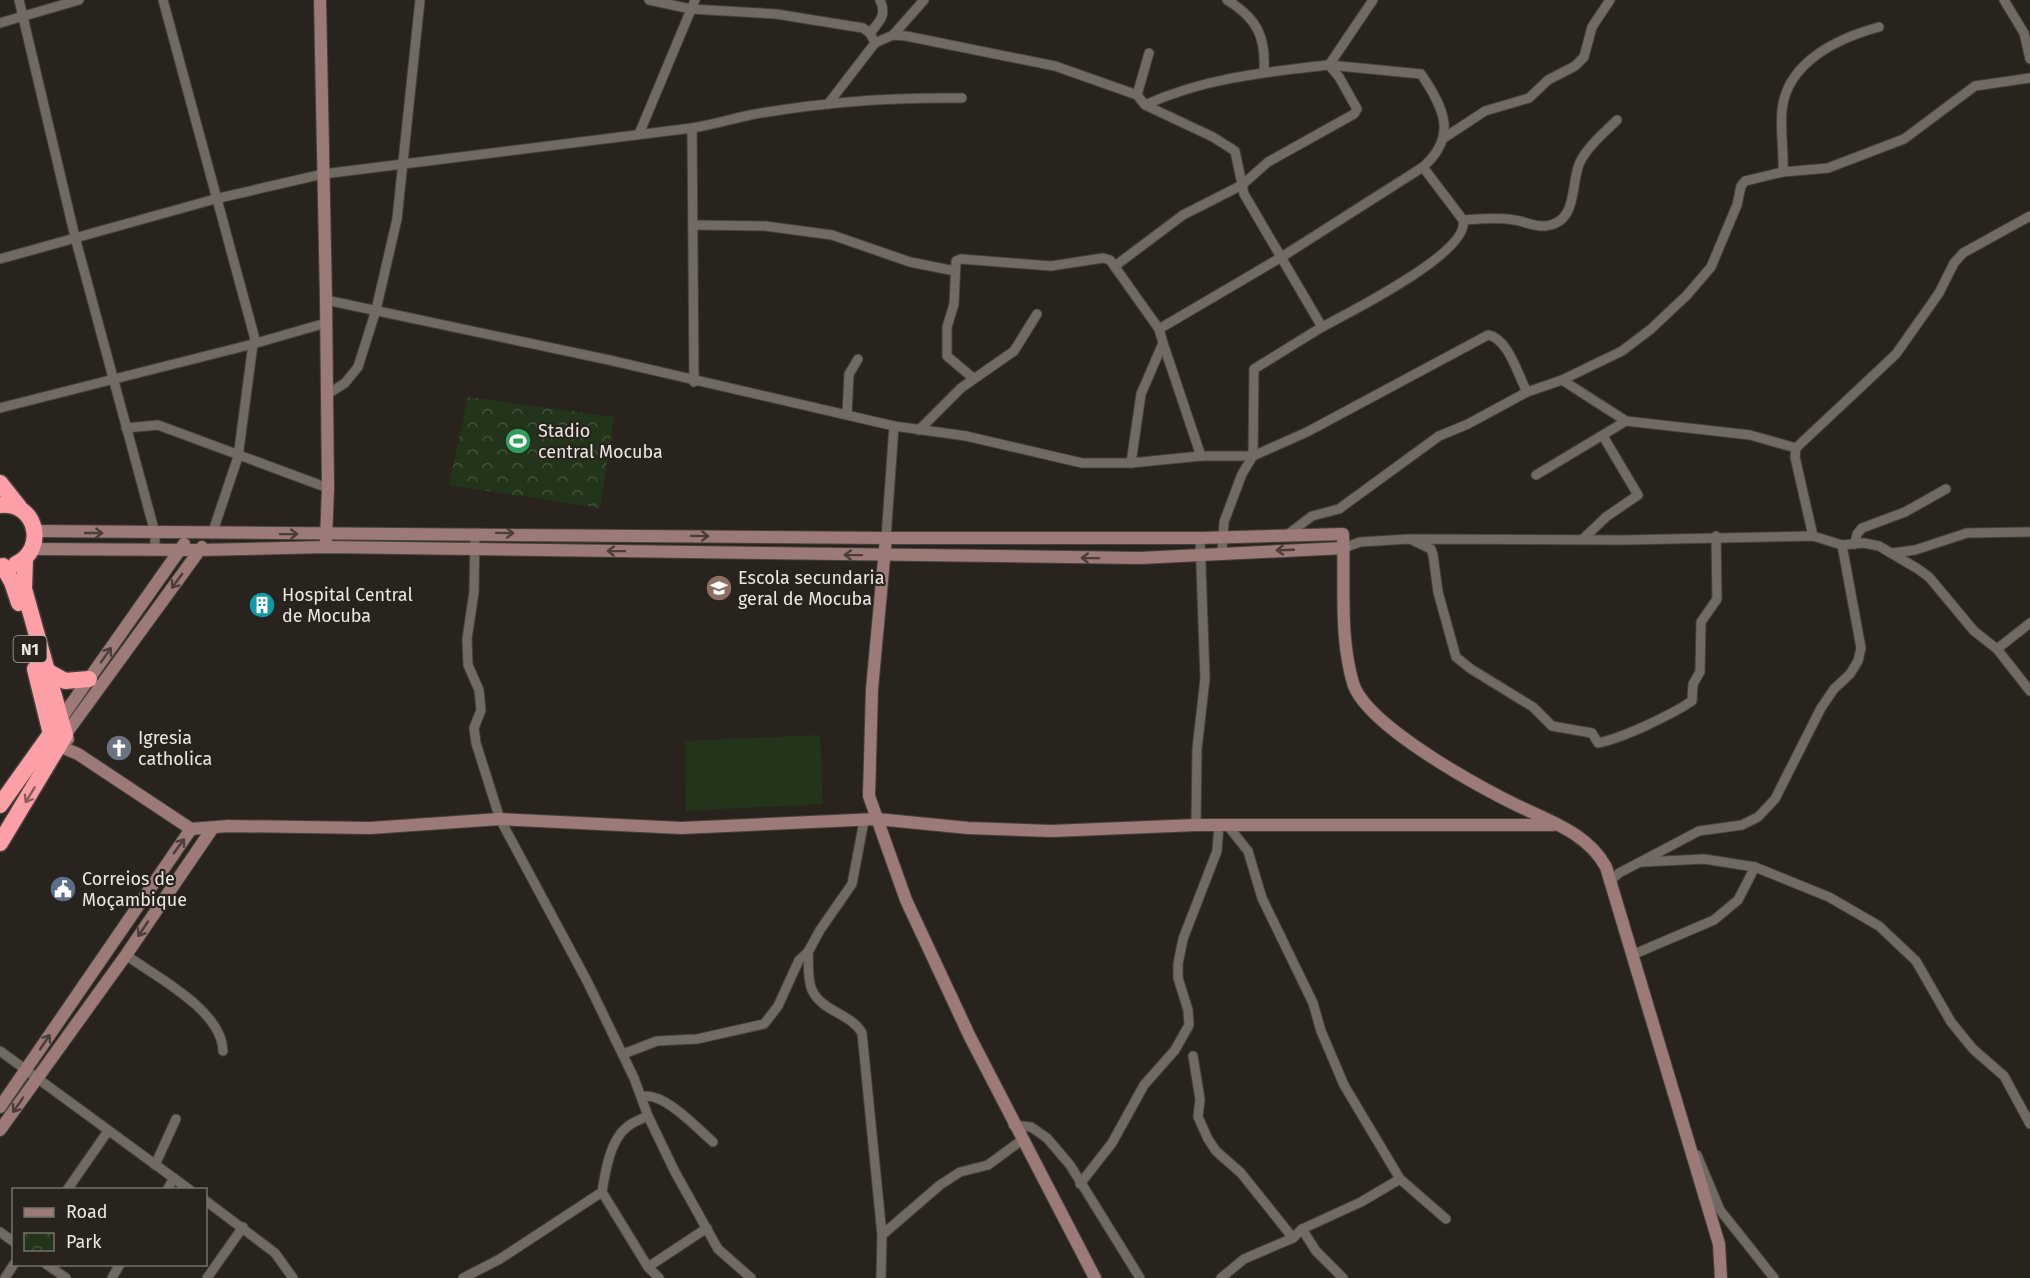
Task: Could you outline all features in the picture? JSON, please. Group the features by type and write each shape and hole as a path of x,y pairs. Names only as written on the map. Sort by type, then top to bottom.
{"highway":[{"path":"0,483 30,517 36,531"},
{"path":"0,505 19,507"},
{"name":"N1","path":"36,531 28,554 24,589 47,671 59,734"},
{"name":"N1","path":"28,554 1,566 17,593 59,734"},
{"path":"47,671 65,681 89,679"},
{"path":"0,805 59,734"},
{"path":"0,843 59,734"}],"street":[{"path":"19,0 75,237 155,533 155,549"},
{"path":"0,22 79,0"},
{"path":"59,734 212,534 238,457 255,344 163,0"},
{"path":"320,0 326,300 328,488 326,547"},
{"path":"326,395 345,383 358,367 376,310 397,219 420,0"},
{"path":"649,0 776,14 863,28 870,33 875,43"},
{"path":"870,33 883,18 885,10 880,0"},
{"path":"828,104 875,43 893,35 924,0"},
{"path":"1227,0 1249,16 1257,28 1265,49 1264,71"},
{"path":"1329,65 1373,0"},
{"path":"1444,138 1485,111 1529,98 1557,73 1580,63 1584,57 1592,27 1610,0"},
{"path":"2004,0 2024,33 2030,59"},
{"path":"639,134 693,4"},
{"path":"1783,172 1782,109 1787,90 1794,78 1831,44 1851,35 1879,27"},
{"path":"893,35 1055,66 1137,95 1145,105 1228,145 1237,157 1244,194 1322,327"},
{"path":"1137,95 1149,53"},
{"path":"1116,266 1183,215 1242,185 1268,162 1354,114 1355,103 1329,65"},
{"path":"1145,105 1200,86 1264,71 1329,65 1421,74 1438,99 1443,119 1444,138 1437,155 1423,167 1280,258 1159,329"},
{"path":"1287,535 1312,516 1339,509 1439,436 1468,424 1527,392 1562,380 1622,351 1651,329 1688,296 1711,267 1737,205 1741,186 1753,178 1783,172 1828,168 1913,134 1975,86 2030,78"},
{"path":"0,259 215,199 323,174 692,128 749,115 828,104 898,97 962,98"},
{"path":"1462,220 1501,218 1545,226 1553,224 1566,214 1574,202 1573,185 1581,162 1590,147 1617,120"},
{"path":"692,128 694,382"},
{"path":"1222,552 1224,522 1242,474 1253,456 1254,369 1322,327 1389,292 1421,271 1461,237 1464,228 1462,220 1423,167"},
{"path":"1813,536 1809,508 1795,457 1796,448 1896,354 1939,293 1954,263 1963,253 2030,216"},
{"path":"694,225 765,226 832,235 910,262 955,271"},
{"path":"973,378 947,356 947,327 954,304 956,261 970,258 1051,266 1103,258 1116,266 1159,329 1201,456"},
{"path":"326,300 894,426 966,436 1082,462 1131,463 1201,456 1253,456 1307,432 1488,334 1502,342 1527,392"},
{"path":"919,430 973,378 1014,351 1037,314"},
{"path":"0,408 112,378 255,344 326,323"},
{"path":"1131,463 1141,394 1162,343"},
{"path":"847,414 849,374 858,359"},
{"path":"1562,380 1626,422 1750,435 1796,448"},
{"path":"1536,475 1626,422"},
{"path":"126,428 158,425 238,457 328,488"},
{"path":"894,426 868,766 868,796 906,900 1013,1125 1095,1278"},
{"path":"1584,538 1606,517 1638,495 1603,436"},
{"path":"1855,544 1857,534 1862,528 1905,512 1946,489"},
{"path":"36,531 886,538 1200,538 1343,534 1360,542"},
{"path":"1892,553 1915,550 1967,533 2030,532"},
{"path":"475,533 474,592 467,639 468,665 479,690 481,710 474,728 500,819 567,940 623,1054 648,1116 675,1172 718,1249 751,1278"},
{"path":"59,734 89,679 190,534"},
{"path":"1343,534 1346,643 1354,686 1366,705 1402,736 1461,777 1561,826 1587,842 1601,859 1719,1244 1721,1278"},
{"path":"645,552 646,535"},
{"path":"1409,539 1431,549 1434,555 1438,592 1456,657 1471,669 1533,707 1552,726 1592,733 1598,743 1612,740 1675,712 1692,701 1693,684 1700,672 1701,622 1717,599 1716,536"},
{"path":"28,554 155,549 326,547 1140,558 1222,552 1344,548 1360,542 1409,539 1584,538 1623,540 1716,536 1813,536 1842,545 1879,546 1929,577 1974,631 1997,649 2030,691"},
{"path":"1134,537 1140,558"},
{"path":"1196,825 1197,749 1205,679 1200,538"},
{"path":"1609,882 1619,873 1699,831 1742,825 1758,817 1775,799 1821,708 1858,661 1861,648 1842,545"},
{"path":"1997,649 2030,623"},
{"path":"59,734 78,754 191,829 228,826 370,828 500,819 681,828 877,819 968,828 1052,831 1196,825 1561,826"},
{"path":"623,1054 657,1041 697,1039 764,1024 778,1006 799,960 808,952 820,930 852,884 864,821"},
{"path":"1223,825 1248,851 1262,898 1313,1003 1321,1031 1344,1085 1400,1179 1446,1219"},
{"path":"1080,1184 1112,1143 1144,1085 1175,1050 1189,1025 1188,1010 1178,978 1178,964 1183,939 1217,850 1223,825"},
{"path":"0,1107 191,829"},
{"path":"0,1130 126,955 212,829"},
{"path":"1642,862 1704,859 1755,867 1829,897 1879,926 1916,961 1951,1022 1973,1049 2004,1077 2030,1124"},
{"path":"1632,955 1714,920 1738,900 1755,867"},
{"path":"808,952 811,988 819,1000 859,1027 862,1033 882,1236 881,1278"},
{"path":"126,955 201,1008 221,1035 223,1051"},
{"path":"0,1051 38,1076 108,1131 187,1188"},
{"path":"1193,1056 1200,1099 1198,1117 1208,1138 1216,1151 1241,1173 1293,1238"},
{"path":"642,1097 649,1094 655,1096 684,1115 713,1142"},
{"path":"648,1116 627,1127 620,1135 606,1171 602,1192 648,1267 659,1278"},
{"path":"154,1165 176,1119"},
{"path":"1013,1125 1032,1127 1047,1138 1070,1165 1140,1278"},
{"path":"68,1188 108,1131"},
{"path":"882,1236 940,1185 960,1172 988,1165 1022,1140"},
{"path":"1688,1148 1697,1155 1720,1210 1774,1278"},
{"path":"168,1188 174,1178"},
{"path":"1221,1278 1245,1259 1293,1238 1302,1229 1361,1202 1400,1179"},
{"path":"463,1278 500,1258 602,1192"},
{"path":"207,1202 275,1253 293,1278"},
{"path":"207,1278 243,1227"},
{"path":"648,1267 707,1228"},
{"path":"1302,1229 1316,1251 1343,1278"},
{"path":"49,1266 66,1278"}],"green space":[{"path":"468,397 614,417 600,508 449,485"},
{"path":"820,735 823,804 686,811 685,741"}],"place":[{"name":"Stadio central Mocuba","path":"518,441"},
{"name":"Escola secundaria geral de Mocuba","path":"719,588"},
{"name":"Hospital Central de Mocuba","path":"262,605"},
{"name":"Igresia catholica","path":"119,748"},
{"name":"Correios de Moçambique","path":"63,889"}]}
